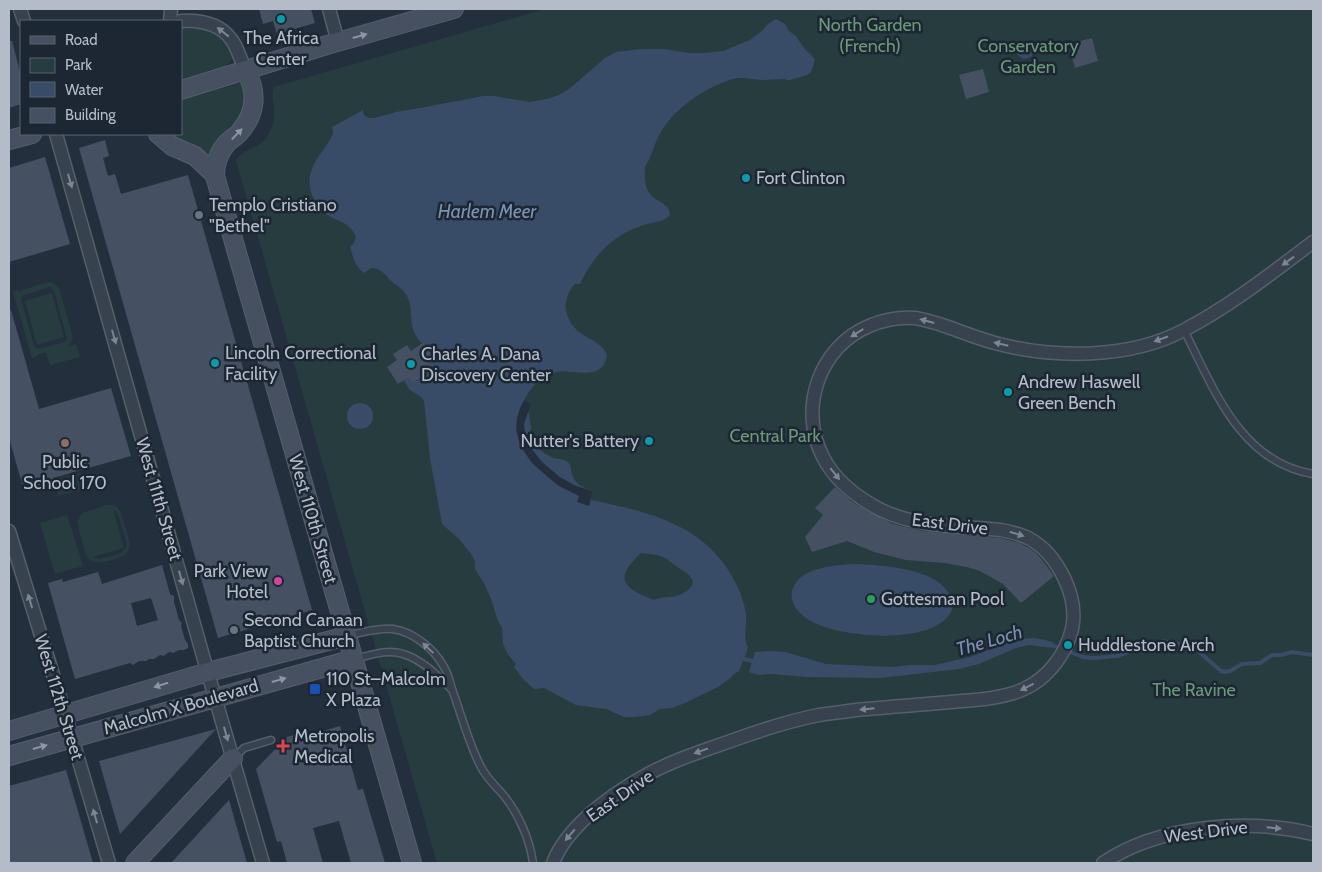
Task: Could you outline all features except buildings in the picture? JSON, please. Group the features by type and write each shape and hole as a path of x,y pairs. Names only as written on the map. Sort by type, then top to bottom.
{"main road":[{"path":"182,90 454,9"},
{"path":"215,175 215,166 223,149 244,126 252,111 253,86 246,71"},
{"path":"9,140 28,135"},
{"path":"159,135 172,146 195,156 215,175"},
{"name":"West 110th Street","path":"215,175 412,863"},
{"name":"Malcolm X Boulevard","path":"9,731 208,672 329,639 347,636"},
{"name":"Malcolm X Boulevard","path":"9,756 354,659"},
{"path":"135,863 233,758"}],"street":[{"path":"329,9 338,42"},
{"path":"182,21 201,21 221,30 231,38 246,71"},
{"name":"West 111th Street","path":"56,135 263,863"},
{"name":"East Drive","path":"554,863 559,850 567,838 584,820 606,802 642,777 701,751 774,727 819,715 971,700 1014,693 1041,678 1062,654 1070,636 1073,611 1066,582 1051,556 1030,539 1001,530 934,525 900,517 869,503 852,492 839,480 824,458 815,436 812,414 818,380 826,362 845,341 869,326 895,319 914,318 996,343 1043,352 1083,353 1125,349 1158,341 1184,330 1234,299 1313,242"},
{"name":"West 112th Street","path":"9,531 109,863"},
{"name":"West Drive","path":"1103,863 1124,851 1152,839 1179,832 1254,826 1273,827 1313,834"}],"lane":[{"path":"1184,330 1230,418 1240,430 1250,441 1274,460 1284,466 1313,474"},
{"path":"347,636 385,629 401,631 411,635 428,647 437,657 449,679 481,767 510,805 523,830 533,863"},
{"path":"354,659 383,652 403,654 430,670 452,690"},
{"path":"233,758 244,748 271,740"}],"green space":[{"name":"Central Park","path":"545,9 1313,9 1313,863 437,863 236,161 242,154 264,141 269,134 274,117 274,87"},
{"path":"182,27 210,30 221,37 230,48 232,56 226,66 182,79"},
{"path":"240,83 244,83 247,99 238,124 219,139 209,158 170,135 182,135 182,100"},
{"path":"48,282 53,283 59,288 73,337 69,346 76,344 80,357 50,365 46,353 38,354 38,356 32,358 13,292","holes":["50,287 54,291 67,339 64,342 38,349 34,346 21,298 24,295"]},
{"path":"52,293 64,337 37,345 25,301"},
{"path":"80,473 84,489 58,496 54,480"},
{"path":"107,505 113,505 118,508 130,542 130,548 127,552 121,557 107,561 95,562 89,559 86,555 77,522 82,513","holes":["113,509 118,514 127,544 126,548 121,553 100,559 92,557 124,548"]},
{"path":"67,515 83,566 55,574 40,523"}],"water":[{"name":"Harlem Meer","path":"776,19 785,24 789,31 796,36 815,59 810,73 789,80 741,78 723,82 685,104 670,119 659,134 645,170 649,192 668,208 670,215 660,221 621,235 604,248 580,284 575,284 567,297 566,309 568,317 577,330 604,349 607,355 604,364 600,369 593,372 561,372 548,375 536,384 524,400 531,404 528,410 531,427 529,438 546,454 569,463 575,480 580,485 593,491 591,500 658,517 679,526 697,537 714,552 728,570 742,597 746,614 745,636 748,647 739,671 718,687 685,703 672,708 660,709 650,715 624,717 606,709 576,705 544,688 534,689 514,667 516,664 509,656 503,644 502,628 484,583 475,569 472,555 460,540 442,524 430,458 424,401 410,390 404,381 408,378 412,383 426,375 422,369 435,360 424,342 422,343 417,338 414,332 409,302 405,293 379,270 371,268 364,273 356,264 350,247 356,237 348,226 325,213 315,199 310,187 311,172 333,134 332,127 363,110 365,116 375,118 396,112 483,96 530,102 547,99 569,89 605,58 616,52 642,49 664,49 689,53 723,51 750,40","holes":["641,553 658,555 667,559 689,575 693,581 692,586 687,591 682,594 654,600 643,596 629,587 625,582 625,576 632,562"]},
{"path":"1026,41 1035,50 1031,57 1023,59 1017,54 1016,48 1019,47 1019,43"},
{"path":"360,403 369,407 373,416 369,425 360,429 351,425 347,416 351,407"},
{"name":"Gottesman Pool","path":"852,564 905,569 932,578 942,585 949,594 952,603 951,612 940,623 924,631 904,635 882,636 859,634 819,625 798,611 794,604 792,589 801,577 818,569"},
{"path":"1033,638 1054,643 1052,648 1029,645 1016,648 979,664 959,669 881,678 759,675 749,672 755,652 785,652 826,664 892,667 935,665 970,657 1017,639"}],"pier":[{"path":"524,400 531,404 524,424 525,433 531,448 542,462 560,477 576,486 593,491 589,506 577,502 579,496 559,486 532,463 525,453 516,430 517,418"}],"waterway":[{"name":"The Loch","path":"1049,644 1083,657 1093,658 1117,656 1164,641 1191,645 1221,671 1225,672 1242,664 1260,663 1272,655 1292,652 1313,655"},
{"name":"The Loch","path":"744,659 757,662"}],"place":[{"name":"The Africa Center","path":"281,19"},
{"name":"Fort Clinton","path":"746,178"},
{"name":"Templo Cristiano \"Bethel\"","path":"199,215"},
{"name":"Lincoln Correctional Facility","path":"215,363"},
{"name":"Charles A. Dana Discovery Center","path":"411,364"},
{"name":"Andrew Haswell Green Bench","path":"1008,392"},
{"name":"Nutter's Battery","path":"649,441"},
{"name":"Public School 170","path":"65,443"},
{"name":"Park View Hotel","path":"278,581"},
{"name":"Gottesman Pool","path":"871,599"},
{"name":"Second Canaan Baptist Church","path":"234,630"},
{"name":"Huddlestone Arch","path":"1068,645"},
{"name":"110 St–Malcolm X Plaza","path":"315,689"},
{"name":"Metropolis Medical","path":"283,746"}],"park label":[{"name":"North Garden (French)","path":"870,35"},
{"name":"Conservatory Garden","path":"1028,56"},
{"name":"The Ravine","path":"1194,690"}]}
